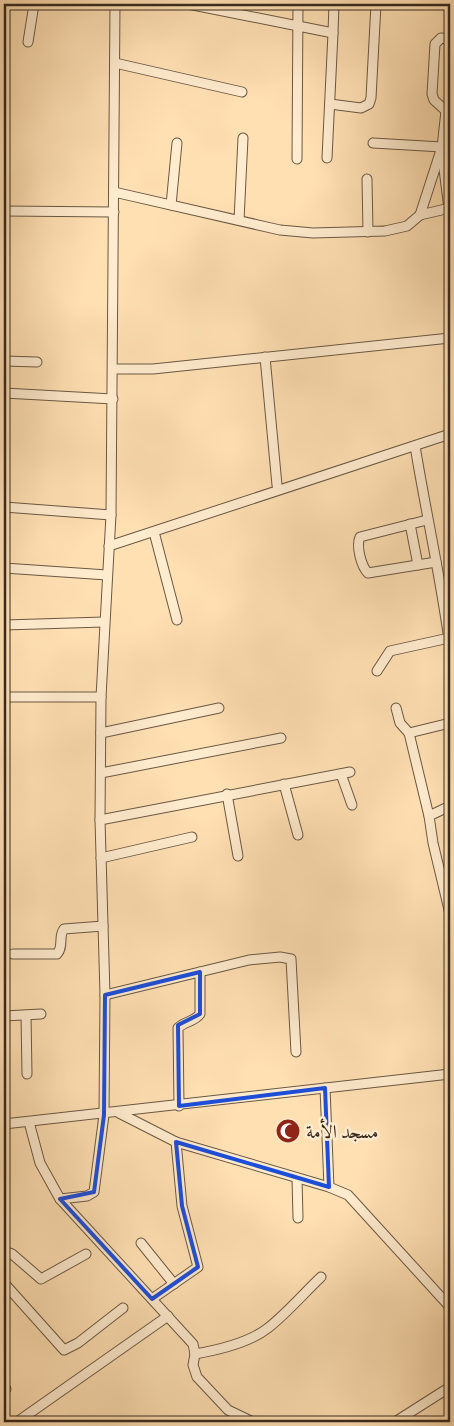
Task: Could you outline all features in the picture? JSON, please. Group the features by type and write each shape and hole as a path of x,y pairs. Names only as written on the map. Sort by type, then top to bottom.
{"street":[{"path":"28,42 34,4"},
{"path":"60,1199 87,1196 94,1192 104,1115 105,995 100,820 101,697 111,515 114,369 115,4"},
{"path":"188,4 215,6 333,33"},
{"path":"297,159 298,4"},
{"path":"327,158 334,4"},
{"path":"330,104 361,108 369,104 371,98 376,4"},
{"path":"420,215 442,148 448,109 432,99 435,44 439,39 450,39"},
{"path":"115,62 242,92"},
{"path":"239,220 243,138"},
{"path":"171,205 178,143"},
{"path":"373,143 442,148"},
{"path":"114,192 293,232 385,231 407,226 420,215 450,208 442,148"},
{"path":"367,179 368,232"},
{"path":"4,212 114,212"},
{"path":"114,369 152,369 450,338"},
{"path":"265,357 277,485"},
{"path":"4,361 37,362"},
{"path":"4,393 113,399"},
{"path":"109,546 450,434"},
{"path":"376,671 390,651 450,642 447,592 436,562 415,446"},
{"path":"4,507 111,515"},
{"path":"427,520 360,537 358,541 364,569 368,573 436,562"},
{"path":"410,524 418,565"},
{"path":"154,532 178,620"},
{"path":"4,568 107,576"},
{"path":"4,625 104,622"},
{"path":"4,697 101,697"},
{"path":"101,733 219,708"},
{"path":"396,708 400,723 409,733 450,914"},
{"path":"409,733 450,723"},
{"path":"101,773 281,738"},
{"path":"100,820 227,794 346,773 352,806"},
{"path":"284,784 298,835"},
{"path":"227,794 238,856"},
{"path":"429,816 450,806"},
{"path":"101,858 192,837"},
{"path":"13,954 57,954 61,950 62,932 64,929 103,926"},
{"path":"105,995 249,960 280,957 291,959 296,1052"},
{"path":"178,1106 178,1028 182,1024 197,1019 200,1014 200,972"},
{"path":"4,1016 41,1014"},
{"path":"26,1015 28,1074"},
{"path":"4,1124 104,1115 450,1074"},
{"path":"325,1088 329,1187"},
{"path":"119,1113 176,1142 329,1187 348,1195 450,1307"},
{"path":"29,1122 40,1163 60,1199 193,1344 195,1354 194,1372 206,1388 228,1410 253,1422"},
{"path":"152,1299 198,1267 182,1206 176,1142"},
{"path":"297,1178 298,1218"},
{"path":"141,1244 174,1284"},
{"path":"4,1251 12,1254 41,1279 86,1254"},
{"path":"195,1354 212,1351 257,1335 321,1277"},
{"path":"4,1283 64,1350 78,1343 123,1308"},
{"path":"17,1422 168,1316"},
{"path":"395,1422 450,1387"}],"highlighted area":[{"path":"200,972 200,1014 178,1025 179,1106 325,1088 329,1187 176,1142 182,1206 198,1267 152,1299 60,1199 94,1192 104,1115 105,995"}],"place":[{"name":"مسجد الأمة","path":"288,1131"}]}
